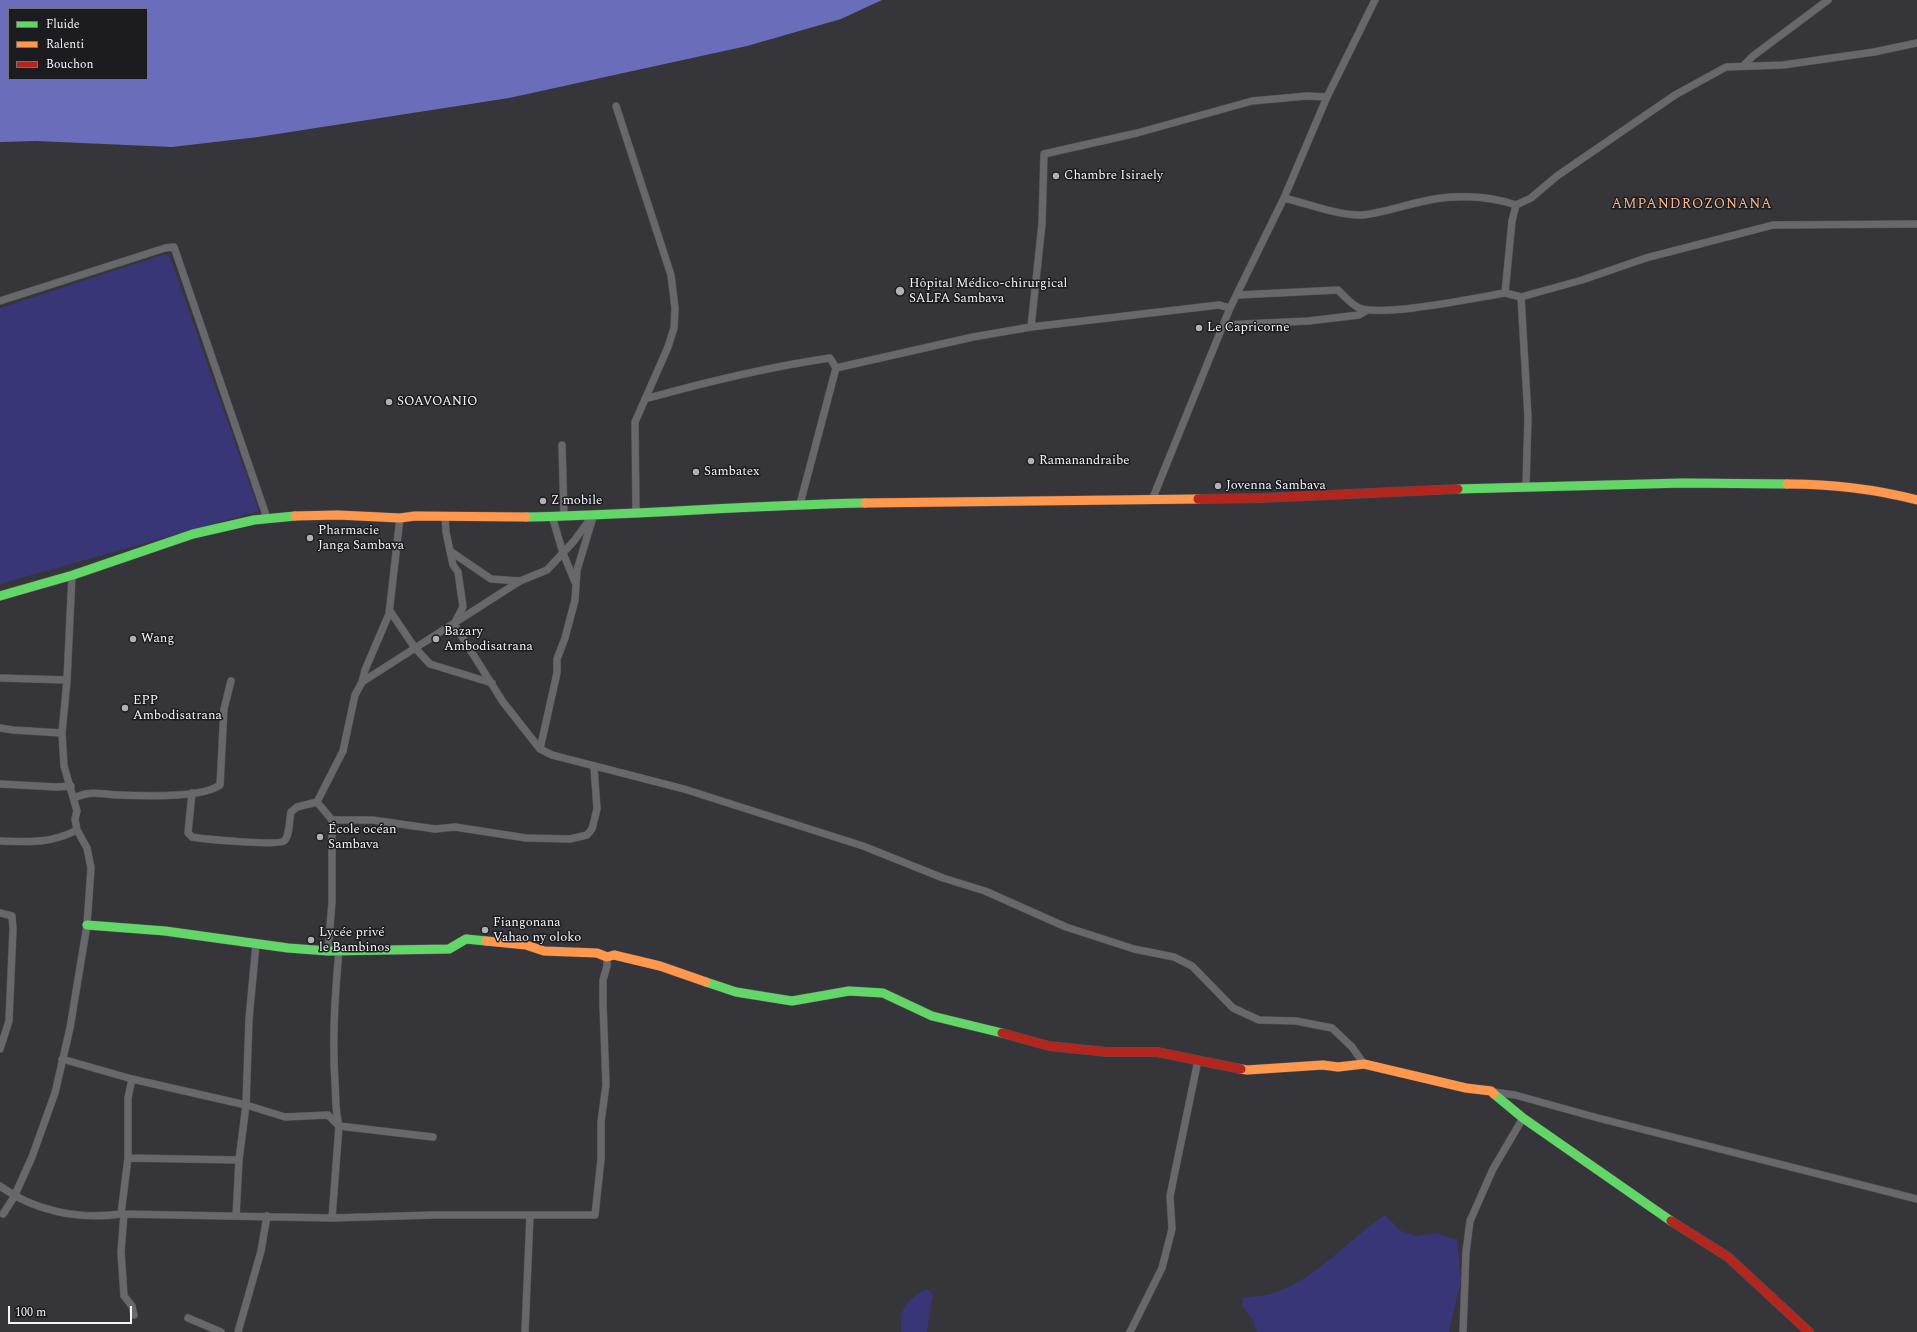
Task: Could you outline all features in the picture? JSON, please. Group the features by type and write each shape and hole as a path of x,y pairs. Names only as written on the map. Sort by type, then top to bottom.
{"main road":[{"path":"0,596 72,575 186,536 234,524 267,518 305,516 400,518 445,516 564,516 636,514 800,504 1152,500 1380,494 1526,486 1683,483 1820,484 1897,495 1917,500"},
{"path":"87,925 97,928 194,934 256,944 328,951 449,949 466,939 526,945 544,951 597,953 607,957 614,955 660,966 736,992 792,1001 849,991 883,993 932,1016 977,1026 1050,1046 1108,1052 1157,1052 1247,1070 1324,1065 1338,1067 1364,1064 1466,1088 1491,1091 1523,1118 1652,1208 1728,1257 1785,1308 1809,1332"}],"street":[{"path":"1152,500 1230,308 1238,295 1284,198 1327,97 1375,0"},
{"path":"1744,65 1753,56 1828,0"},
{"path":"1284,198 1345,214 1361,215 1422,201 1452,198 1479,197 1504,201 1516,205 1531,198 1557,176 1675,95 1726,67 1744,65 1783,65 1874,52 1917,42"},
{"path":"1031,327 1042,224 1044,154 1137,133 1252,101 1307,96 1327,97"},
{"path":"616,106 671,275 675,308 674,328 668,347 635,422 636,514"},
{"path":"1504,293 1512,221 1516,205"},
{"path":"1238,295 1338,290 1357,307 1367,310 1398,309 1504,293 1521,297 1582,280 1646,258 1773,225 1917,224"},
{"path":"0,301 165,248 174,248 267,518"},
{"path":"1521,297 1528,417 1526,486"},
{"path":"836,368 973,337 1031,327 1219,305 1230,308"},
{"path":"1224,325 1308,321 1358,315 1367,310"},
{"path":"645,399 709,382 791,364 830,358 836,368 800,504"},
{"path":"562,444 564,516"},
{"path":"362,682 520,581 547,570 563,553 594,514"},
{"path":"540,749 558,673 557,659 565,638 575,600 577,570 594,514"},
{"path":"445,516 446,532 453,565 458,572 463,607 454,624"},
{"path":"552,516 563,553 575,582"},
{"path":"192,794 188,833 192,837 216,841 245,840 278,843 284,841 288,836 291,812 297,807 317,802 343,751 355,695 362,682 390,611 400,518"},
{"path":"450,551 491,579 520,581"},
{"path":"3,1214 14,1197 32,1157 55,1093 70,1028 87,925 91,868 86,848 77,830 75,819 77,811 64,766 62,733 67,680 72,575"},
{"path":"390,611 415,648 430,664 492,683"},
{"path":"454,624 503,702 540,749 552,755 684,789 863,846 943,878 985,891 1066,926 1134,949 1174,956 1192,966 1233,1008 1259,1020 1296,1021 1332,1028 1352,1047 1364,1064"},
{"path":"0,678 67,680"},
{"path":"74,798 86,793 138,795 192,794 215,789 220,785 224,709 232,681"},
{"path":"0,728 62,733"},
{"path":"332,820 372,820 435,829 454,827 526,838 570,839 587,835 592,830 597,809 594,767"},
{"path":"0,784 56,787 71,786"},
{"path":"317,802 332,820 332,902 328,951"},
{"path":"0,842 41,842 61,838 77,830"},
{"path":"0,912 12,916 14,929 9,1021 0,1048"},
{"path":"236,1216 239,1160 246,1105 249,1019 256,944"},
{"path":"332,1218 339,1126 335,1112 333,1053 339,950"},
{"path":"0,1186 14,1197 49,1210 93,1216 123,1214 332,1218 433,1215 595,1215 601,1158 601,1122 606,1085 603,980 607,966 607,957"},
{"path":"62,1059 132,1079 246,1105 285,1117 328,1115 339,1126 433,1137"},
{"path":"1130,1332 1162,1268 1172,1229 1170,1196 1198,1060"},
{"path":"132,1079 128,1098 128,1158 121,1252 124,1296 132,1306 134,1315"},
{"path":"1491,1091 1515,1095 1598,1118 1917,1198"},
{"path":"1463,1332 1466,1252 1470,1221 1493,1169 1523,1118"},
{"path":"128,1158 239,1160"},
{"path":"525,1332 530,1215"},
{"path":"238,1332 261,1251 267,1216"},
{"path":"188,1318 221,1332"}],"shaded area":[{"path":"166,254 170,257 259,511 0,584 0,308"},
{"path":"1385,1215 1401,1231 1416,1236 1437,1233 1457,1240 1461,1280 1449,1332 1257,1332 1254,1323 1242,1305 1243,1298 1274,1293 1305,1278"},
{"path":"928,1289 933,1294 927,1332 901,1332 902,1312 909,1301 916,1295"}],"water":[{"path":"0,0 882,0 841,19 747,46 509,98 258,137 172,147 36,141 0,142"}],"traffic: fast":[{"path":"1458,489 1683,483 1787,484"},
{"path":"526,517 865,503"},
{"path":"0,596 73,575 193,534 254,520 295,516"},
{"path":"87,925 165,931 288,948 328,951 449,949 466,939 486,941"},
{"path":"706,982 736,992 792,1001 849,991 883,993 932,1016 1002,1033"},
{"path":"1494,1094 1523,1118 1671,1221"}],"traffic: slow":[{"path":"1787,484 1852,488 1917,500"},
{"path":"865,503 1198,499"},
{"path":"295,516 338,515 400,518 415,516 526,517"},
{"path":"486,941 526,945 544,951 597,953 607,957 614,955 660,966 706,982"},
{"path":"1241,1069 1247,1070 1323,1065 1338,1067 1364,1064 1466,1088 1491,1091 1494,1094"}],"traffic: jam":[{"path":"1198,499 1263,498 1458,489"},
{"path":"1002,1033 1049,1046 1107,1052 1157,1052 1241,1069"},
{"path":"1671,1221 1728,1257 1809,1332"}],"place":[{"name":"Chambre Isiraely","path":"1056,176"},
{"name":"Hôpital Médico-chirurgical SALFA Sambava","path":"900,291"},
{"name":"Le Capricorne","path":"1199,328"},
{"name":"SOAVOANIO","path":"389,402"},
{"name":"Ramanandraibe","path":"1031,461"},
{"name":"Sambatex","path":"696,472"},
{"name":"Jovenna Sambava","path":"1218,486"},
{"name":"Z mobile","path":"543,501"},
{"name":"Pharmacie Janga Sambava","path":"310,538"},
{"name":"Wang","path":"133,639"},
{"name":"Bazary Ambodisatrana","path":"436,639"},
{"name":"EPP Ambodisatrana","path":"125,708"},
{"name":"École océan Sambava","path":"320,837"},
{"name":"Fiangonana Vahao ny oloko","path":"485,930"},
{"name":"Lycée privé le Bambinos","path":"311,940"}],"district":[{"name":"AMPANDROZONANA","path":"1692,205"}]}
